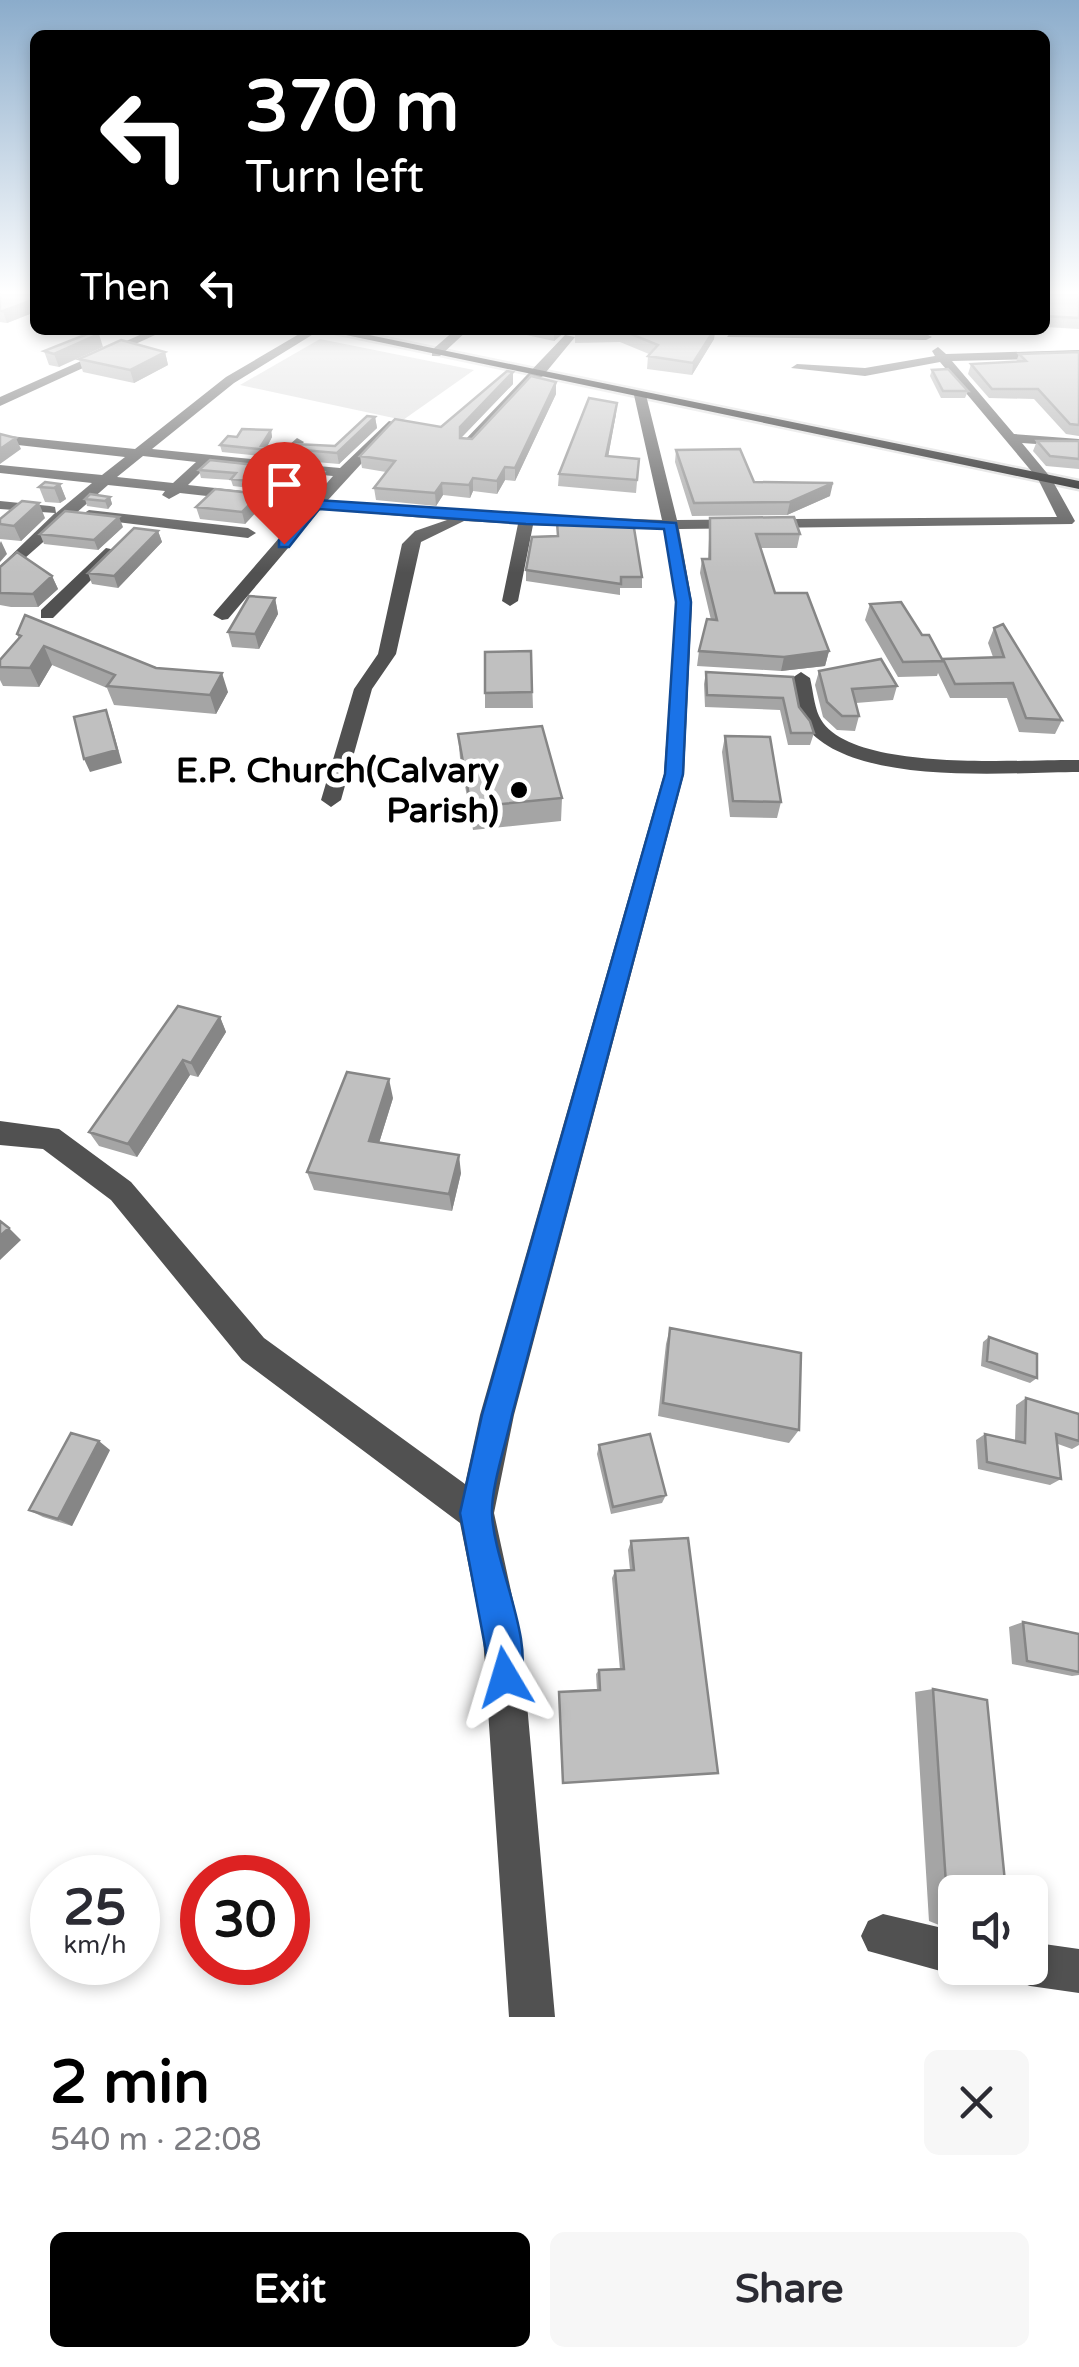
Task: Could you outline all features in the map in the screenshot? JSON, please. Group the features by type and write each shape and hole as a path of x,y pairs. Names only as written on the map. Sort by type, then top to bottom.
{"main road":[{"path":"588,384 1079,485"}],"street":[{"path":"0,402 40,384"},
{"path":"0,575 65,512 225,384"},
{"path":"468,445 525,384"},
{"path":"966,384 1044,478 1079,540"},
{"path":"532,2017 502,1638 476,1513 497,1415 580,1124 604,1020 661,832 692,675 671,526 640,395"},
{"path":"222,615 343,473 390,425"},
{"path":"1013,438 1079,443"},
{"path":"0,439 343,473"},
{"path":"246,497 297,442"},
{"path":"47,614 206,460"},
{"path":"0,469 316,504 526,520 671,526 1067,521"},
{"path":"1,506 248,533"},
{"path":"331,800 363,690 387,654 410,544 415,537 452,526 460,516"},
{"path":"510,600 526,520"},
{"path":"799,678 810,720 858,755 902,764 1079,766"},
{"path":"0,1133 49,1137 121,1191 253,1349 476,1513"},
{"path":"883,1936 938,1949"},
{"path":"1048,1967 1079,1971"}],"shaded area":[{"path":"242,384 454,384 403,420"}],"building":[{"path":"492,384 501,384 460,427 460,438 472,439 523,384 555,384 515,468 505,467 497,481 473,478 469,485 442,483 435,493 374,488 395,461 360,456 395,419 441,427"},
{"path":"939,384 962,384 968,391 943,391"},
{"path":"988,384 1079,384 1079,425 1070,424 1038,389 992,389"},
{"path":"589,398 617,403 606,456 639,459 637,480 559,474"},
{"path":"367,416 375,417 337,453 291,449 295,444 335,446"},
{"path":"242,429 271,430 261,446 272,447 268,450 220,445 228,436 237,437"},
{"path":"0,434 16,438 0,449"},
{"path":"1037,441 1079,441 1079,459 1050,456"},
{"path":"740,449 754,482 833,483 790,502 694,503 676,450"},
{"path":"210,460 255,465 263,475 278,468 324,472 310,488 231,479 236,473 199,470"},
{"path":"45,482 60,484 54,488 39,487"},
{"path":"215,489 260,494 242,512 196,507"},
{"path":"90,494 110,497 105,501 85,499"},
{"path":"22,501 39,503 14,526 0,524 0,519"},
{"path":"65,511 119,517 94,540 40,534"},
{"path":"794,517 800,534 756,534 775,593 807,593 829,651 784,657 699,651 707,619 717,620 702,559 710,559 710,518"},
{"path":"557,522 633,522 642,577 621,577 621,584 526,570 532,537 558,536"},
{"path":"134,528 158,531 114,576 88,573"},
{"path":"17,552 52,576 33,594 0,593 0,567"},
{"path":"249,596 275,598 255,634 228,632"},
{"path":"901,602 922,635 929,635 943,661 903,662 870,604"},
{"path":"25,615 156,668 222,673 210,695 107,686 115,675 44,646 30,668 0,667 0,660 21,636 17,634"},
{"path":"1003,624 1062,720 1026,718 1013,683 955,684 943,659 1004,657 994,628"},
{"path":"531,651 532,692 485,693 485,652"},
{"path":"881,659 897,686 852,689 859,716 842,716 827,702 819,671"},
{"path":"706,672 793,677 799,707 814,733 791,733 783,698 707,695"},
{"path":"106,710 117,750 84,759 74,717"},
{"path":"542,726 562,798 471,807 458,734"},
{"path":"725,736 770,737 781,802 733,801"},
{"path":"178,1006 220,1017 191,1063 183,1060 128,1144 89,1132"},
{"path":"347,1072 389,1079 369,1141 459,1155 449,1194 307,1172"},
{"path":"0,1221 9,1228 0,1236"},
{"path":"670,1328 801,1353 799,1430 663,1403"},
{"path":"989,1337 1037,1354 1037,1378 987,1361"},
{"path":"1026,1398 1079,1414 1079,1441 1056,1434 1061,1479 987,1462 985,1434 1025,1443"},
{"path":"71,1433 99,1441 58,1519 29,1510"},
{"path":"650,1434 666,1495 613,1507 599,1445"},
{"path":"688,1538 718,1773 563,1783 559,1692 600,1690 599,1670 624,1669 615,1571 634,1570 631,1541"},
{"path":"1023,1622 1079,1634 1079,1672 1027,1661"},
{"path":"933,1689 987,1700 1004,1875 945,1875"}],"place":[{"name":"E.P. Church(Calvary Parish)","path":"519,790"}],"route":[{"path":"284,544 316,504 671,526 684,602 674,774 497,1415 476,1513 502,1638 505,1677"}]}
